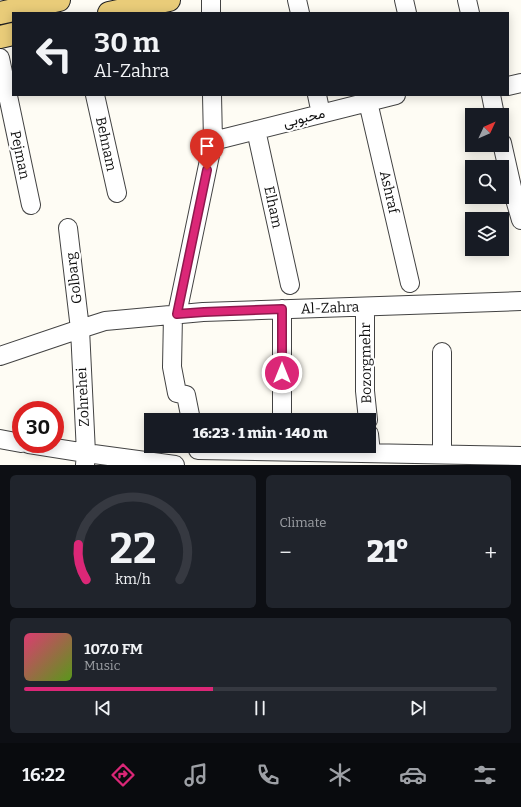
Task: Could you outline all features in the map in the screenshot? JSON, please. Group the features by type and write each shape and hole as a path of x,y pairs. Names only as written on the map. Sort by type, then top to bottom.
{"main road":[{"path":"0,13 58,0"},
{"path":"113,8 169,0"},
{"path":"0,37 12,34"}],"street":[{"path":"211,0 211,12"},
{"path":"297,0 300,12"},
{"path":"404,0 407,12"},
{"path":"467,0 470,12"},
{"name":"Pejman","path":"0,58 31,204"},
{"path":"509,86 521,83"},
{"name":"Behnam","path":"95,96 117,193"},
{"path":"190,413 186,395 177,393 172,367 175,314 213,141 212,96"},
{"path":"317,96 321,114"},
{"name":"محبوبی","path":"213,141 392,96"},
{"path":"491,96 494,108"},
{"name":"Ashraf","path":"368,102 410,283"},
{"name":"Elham","path":"256,130 290,285"},
{"path":"504,152 521,220"},
{"name":"Golbarg","path":"68,228 80,329"},
{"name":"Al-Zahra","path":"0,356 105,321 204,312 521,301"},
{"name":"Bozorgmehr","path":"365,307 365,391 367,413"},
{"path":"282,309 282,413"},
{"name":"Zohrehei","path":"80,329 85,459"},
{"path":"442,352 442,454"},
{"path":"0,439 12,441"},
{"path":"63,453 85,459 175,465"},
{"path":"198,454 215,453"},
{"path":"370,453 521,456"}],"route":[{"path":"207,170 177,314 282,309 282,373"}]}
